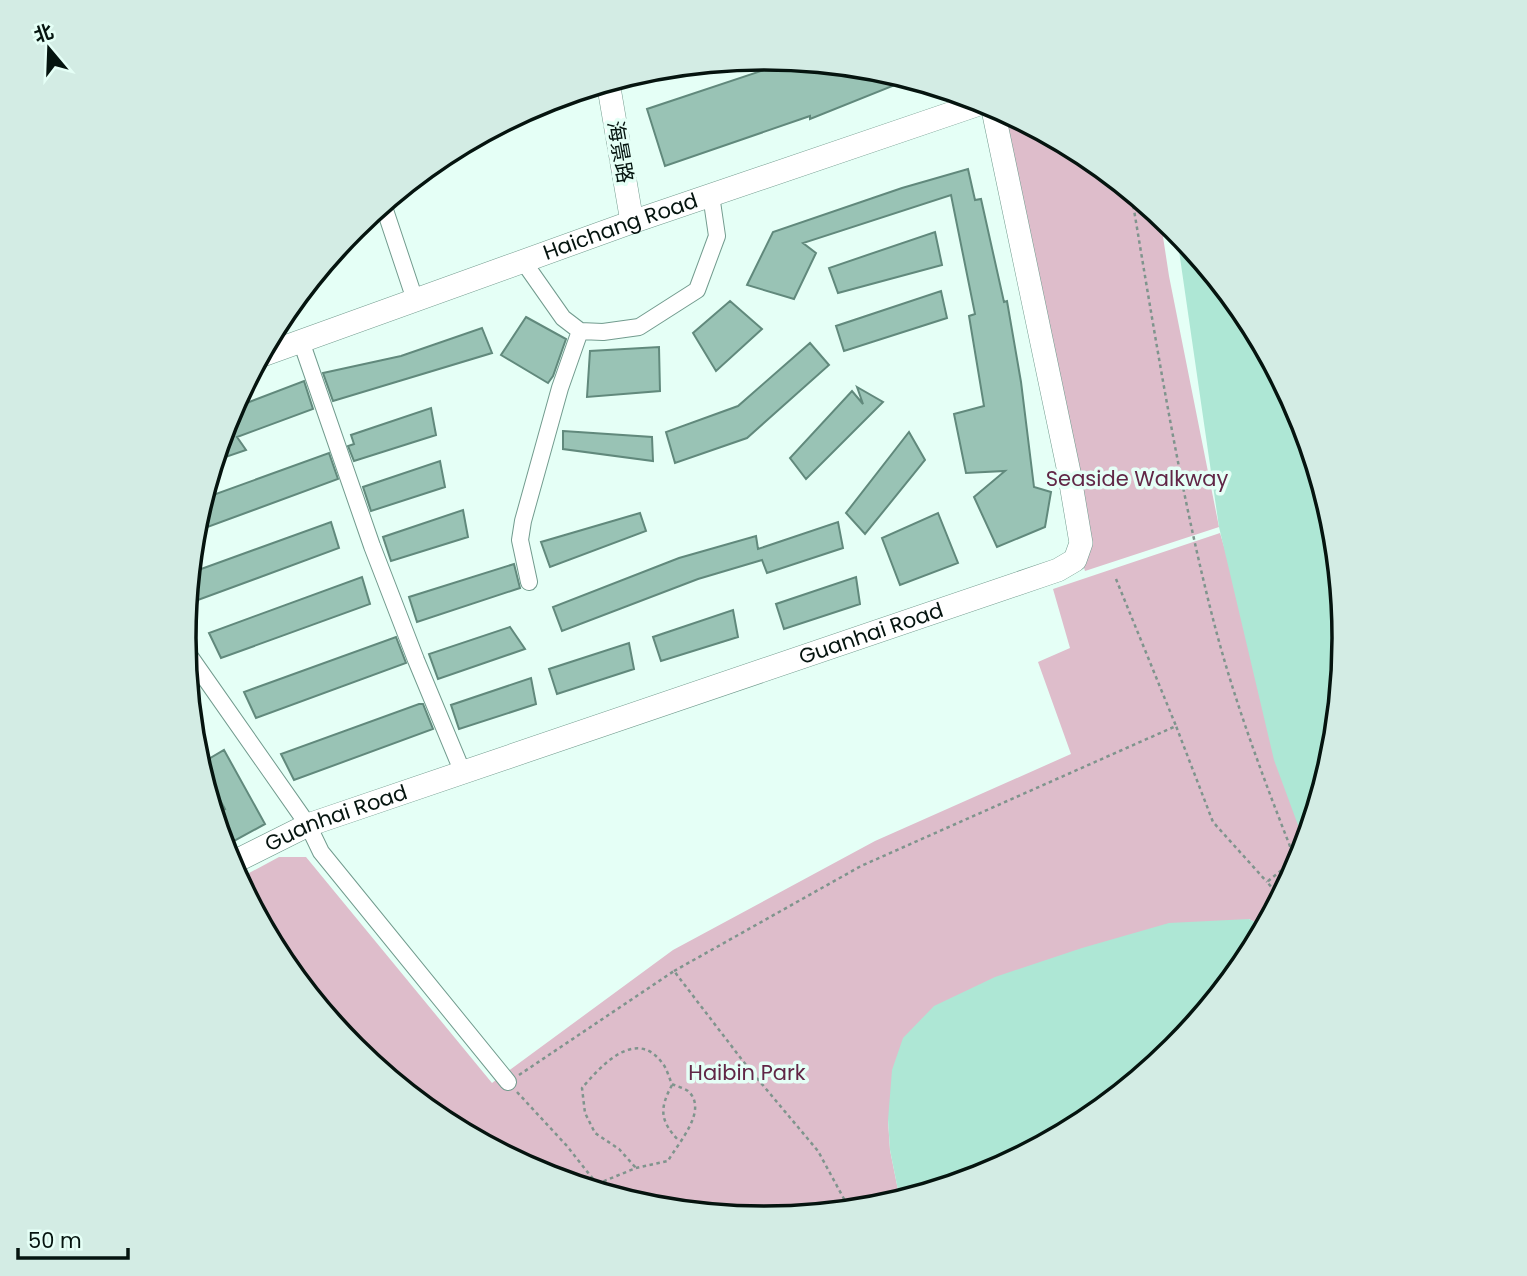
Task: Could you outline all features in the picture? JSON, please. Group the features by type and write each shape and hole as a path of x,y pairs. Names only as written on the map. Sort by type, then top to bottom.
{"street":[{"name":"海景路","path":"610,91 632,222"},
{"name":"Haichang Road","path":"274,351 632,222 967,108"},
{"name":"Guanhai Road","path":"241,859 308,825 1058,570 1075,561 1081,543 1069,472 995,120"},
{"path":"523,261 563,318 580,331 603,332 639,327 697,290 717,236 710,195"},
{"path":"386,214 415,300"},
{"path":"529,582 520,540 523,521 560,388 580,331"},
{"path":"301,341 372,546 463,773"},
{"path":"197,666 308,825 321,852 508,1082"}],"path":[{"path":"1134,207 1183,492 1207,595 1250,744 1291,846"},
{"path":"1116,579 1213,822 1273,889"},
{"path":"594,1180 567,1146 508,1082 674,971 862,866 1176,726"},
{"path":"1267,882 1280,872"},
{"path":"674,971 746,1065 818,1151 845,1200"},
{"path":"601,1182 636,1168 667,1161 692,1124 695,1104 688,1091 672,1084 663,1063 648,1051 630,1048 605,1062 582,1088 585,1113 595,1133 619,1149 636,1168"},
{"path":"672,1084 662,1111 666,1127 679,1140"}],"green space":[{"name":"Seaside Walkway","path":"1004,124 1048,146 1079,166 1109,187 1163,234 1219,527 1085,571 1076,540"},
{"name":"Haibin Park","path":"1220,533 1304,813 1273,889 1255,922 1249,919 888,1120 890,1150 898,1190 801,1205 726,1205 689,1201 616,1187 546,1163 512,1147 479,1130 418,1089 362,1040 336,1013 291,954 247,874 279,857 306,857 492,1083 673,950 875,841 1071,754 1038,662 1070,648 1053,589"}],"shaded area":[{"path":"1179,251 1236,322 1273,387 1301,455 1321,527 1330,601 1330,675 1321,749 1299,827 1274,760 1219,527"},
{"path":"1249,919 1255,922 1236,954 1191,1013 1165,1040 1109,1089 1048,1130 1015,1147 946,1176 898,1190 890,1150 888,1120 892,1070 903,1038 934,1006 995,977 1169,923"}],"building":[{"path":"764,70 838,75 894,85 810,119 810,116 665,166 647,109"},
{"path":"968,169 975,200 981,199 1004,302 1007,301 1021,382 1034,487 1051,492 1045,527 997,547 974,497 1005,471 966,473 954,414 984,406 969,316 975,314 951,195 803,243 816,253 794,299 747,285 773,232 902,188"},
{"path":"935,232 942,265 838,293 829,268"},
{"path":"941,291 947,318 844,351 836,326"},
{"path":"730,301 762,329 716,371 693,333"},
{"path":"526,317 566,339 548,383 501,355"},
{"path":"482,328 492,353 333,401 323,373 401,356"},
{"path":"810,343 829,365 747,438 675,463 666,432 738,406"},
{"path":"659,347 660,391 587,397 590,351"},
{"path":"304,381 313,409 237,437 246,450 225,457 247,403"},
{"path":"857,387 883,402 806,479 790,458 852,391 863,404"},
{"path":"431,408 436,435 354,461 348,446 354,444 351,435"},
{"path":"563,431 652,437 653,461 563,449"},
{"path":"909,432 925,460 865,534 846,513"},
{"path":"329,453 338,479 206,528 214,495"},
{"path":"440,461 445,487 371,511 363,487"},
{"path":"463,510 468,537 391,561 383,537"},
{"path":"640,513 646,531 550,567 541,542"},
{"path":"938,513 958,563 900,585 882,538"},
{"path":"331,522 339,548 197,600 200,570"},
{"path":"838,522 843,548 767,573 762,560 698,579 562,631 553,607 679,558 756,536 758,549"},
{"path":"514,564 520,588 417,622 409,597"},
{"path":"362,577 370,604 221,658 209,633"},
{"path":"856,577 860,604 784,629 776,604"},
{"path":"733,610 738,637 661,661 653,637"},
{"path":"510,627 525,649 438,679 429,654"},
{"path":"396,637 406,663 256,718 244,692"},
{"path":"629,643 634,669 557,694 549,669"},
{"path":"531,678 536,704 459,729 451,705"},
{"path":"423,704 433,729 294,780 281,754"},
{"path":"224,750 265,824 234,841 209,759"}]}
